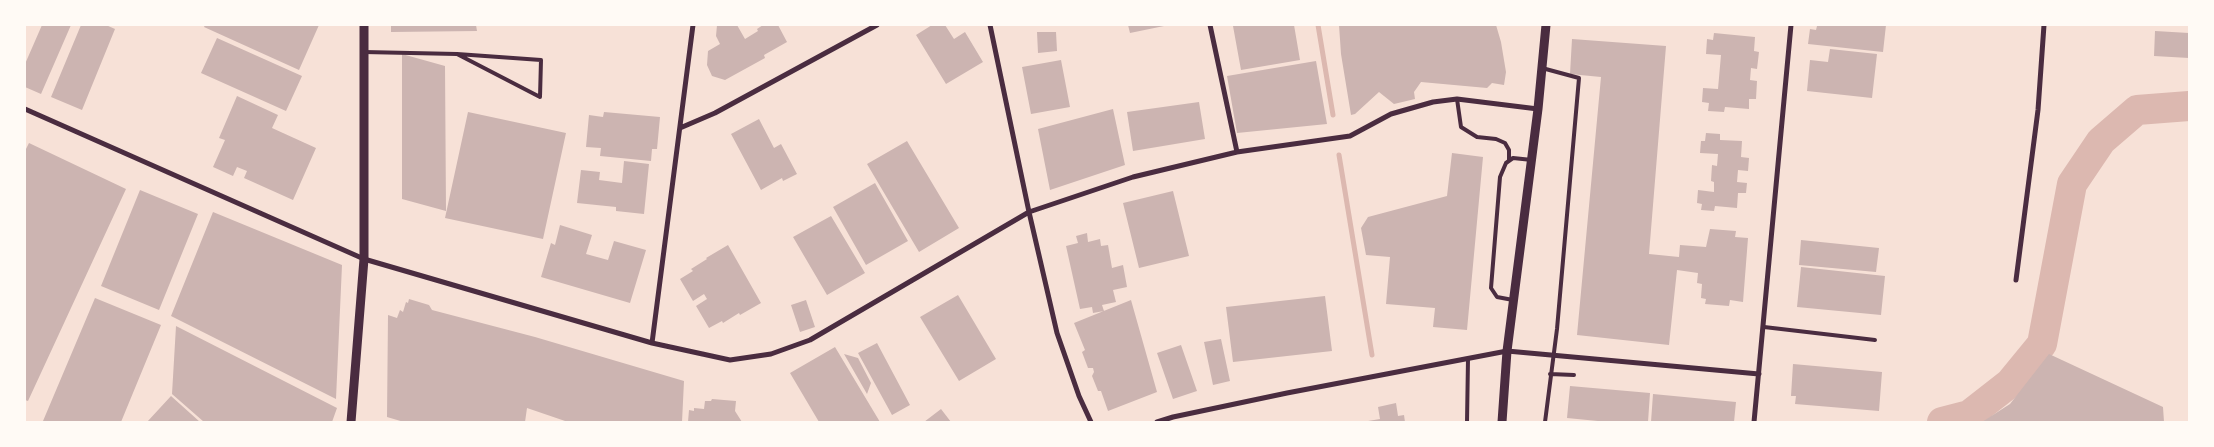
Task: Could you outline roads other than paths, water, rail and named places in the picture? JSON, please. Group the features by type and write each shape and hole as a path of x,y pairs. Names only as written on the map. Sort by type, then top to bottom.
{"street":[{"path":"351,422 364,259 364,25"},
{"path":"652,343 693,25"},
{"path":"680,128 715,113 877,25"},
{"path":"990,25 1029,212 1057,333 1079,396 1091,422"},
{"path":"1210,25 1237,152"},
{"path":"1502,422 1507,351 1532,160 1546,25"},
{"path":"1754,422 1791,25"},
{"path":"2016,280 2038,110 2044,25"},
{"path":"25,110 364,259 652,343 730,360 772,354 810,340 1029,212 1133,177 1237,152 1350,136 1391,114 1433,102 1457,99 1538,109"},
{"path":"1157,422 1287,393 1507,351 1759,374"}],"lane":[{"path":"364,52 457,54 541,60 540,97 457,54"},
{"path":"1542,68 1579,78 1557,329 1545,422"},
{"path":"1457,99 1461,127 1476,137 1505,142 1509,150 1509,160 1500,177 1491,288 1497,297 1513,300"},
{"path":"1509,160 1518,158 1532,160"},
{"path":"1764,328 1875,340"},
{"path":"1467,422 1468,359"},
{"path":"1550,374 1574,375"}],"waterway":[{"path":"1318,25 1333,115"},
{"path":"1942,422 1969,415 2010,383 2042,344 2072,184 2101,141 2137,110 2189,106"},
{"path":"1339,155 1372,355"}]}
